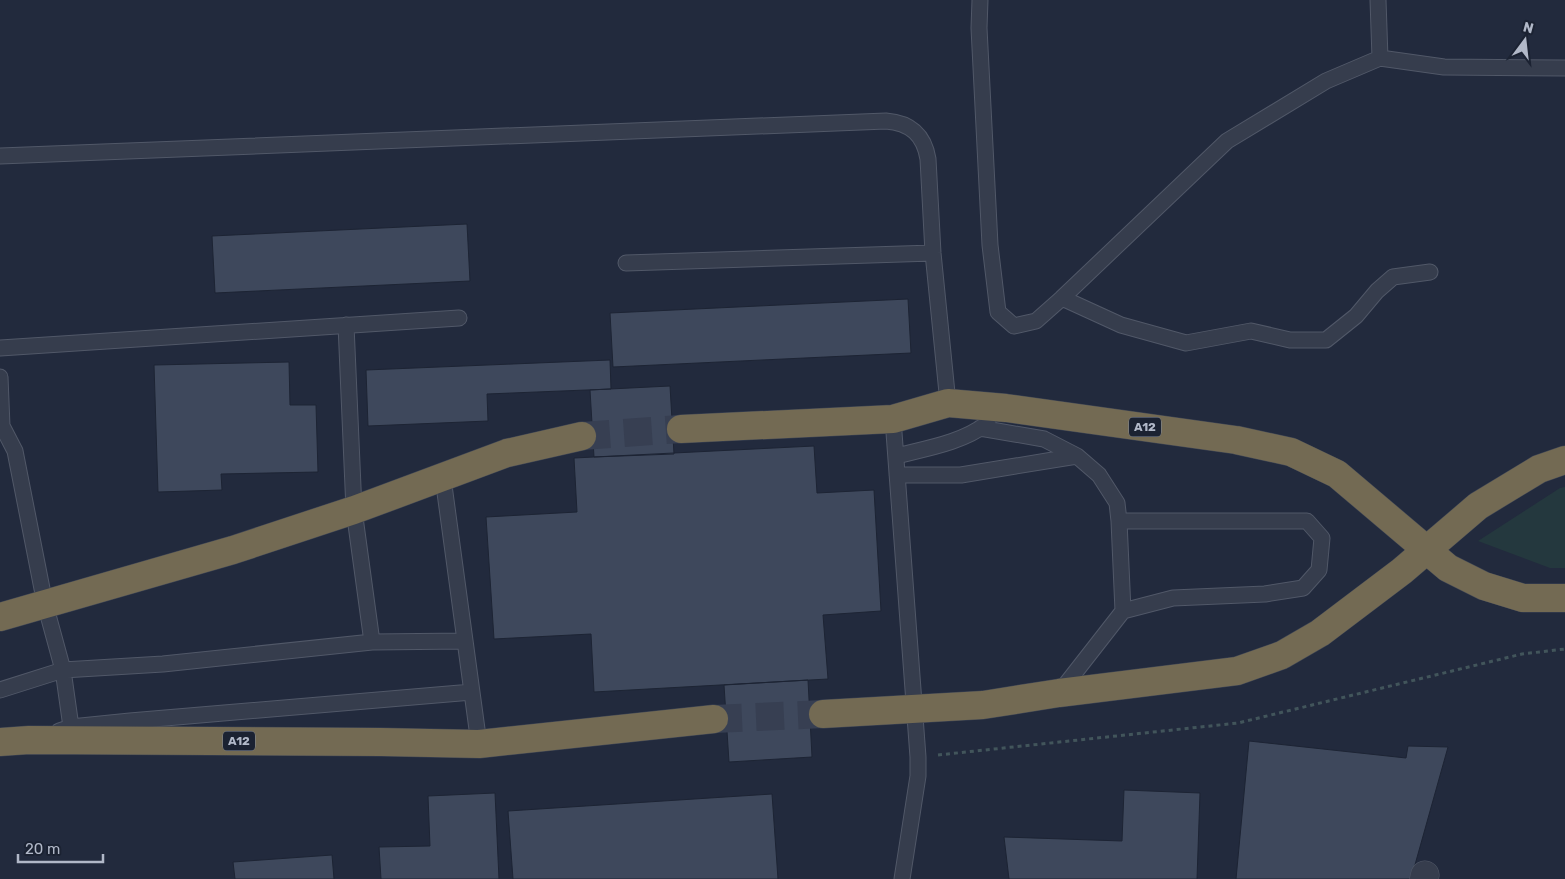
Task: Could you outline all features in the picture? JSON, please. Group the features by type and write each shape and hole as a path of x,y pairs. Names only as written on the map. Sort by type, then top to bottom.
{"highway":[{"name":"A12","path":"681,429 893,419 948,402 1006,408 1236,440 1291,452 1337,474 1448,568 1484,586 1523,598 1565,598"},
{"path":"0,617 233,550 354,510 507,453 582,436"},
{"path":"823,714 983,705 1059,693 1237,670 1282,654 1320,633 1402,571 1478,506 1539,469 1565,460"},
{"name":"A12","path":"0,742 29,740 479,744 714,719"}],"lane":[{"path":"980,0 979,28 990,245 998,312 1014,326 1036,321 1227,141 1326,81 1380,58 1444,67 1565,68"},
{"path":"1378,0 1380,58"},
{"path":"0,156 899,122 920,136 926,147 933,253 948,402"},
{"path":"626,263 933,253"},
{"path":"1062,298 1121,325 1186,343 1252,331 1290,340 1326,340 1356,316 1377,291 1393,277 1430,272"},
{"path":"0,348 460,318"},
{"path":"346,325 354,510 372,642"},
{"path":"0,377 1,426 15,451 45,604 63,670 71,727"},
{"path":"896,456 955,441 980,428 1006,408"},
{"path":"893,419 918,757 918,776 902,879"},
{"path":"980,428 1044,439 1077,456 1099,475 1116,504 1119,521 1123,611 1059,693"},
{"path":"897,475 961,474 1077,456"},
{"path":"443,478 479,744"},
{"path":"1119,521 1306,521 1322,538 1319,570 1303,588 1265,594 1173,598 1123,611"},
{"path":"0,690 63,670 162,664 372,642 465,641"},
{"path":"29,740 71,727 472,692"}],"path":[{"path":"918,757 1238,723 1522,654 1565,649"}],"shaded area":[{"path":"1565,487 1565,568 1550,568 1478,541 1560,488"}],"building":[{"path":"467,224 470,281 215,293 212,236"},
{"path":"908,299 911,353 613,367 610,313"},
{"path":"610,360 611,389 487,394 488,421 368,426 366,370"},
{"path":"289,362 290,405 316,405 318,472 221,474 222,490 158,492 154,365"},
{"path":"670,386 674,454 594,457 590,390"},
{"path":"814,446 817,493 874,490 881,611 823,615 828,679 594,692 591,634 494,639 486,517 577,512 574,458"},
{"path":"808,680 812,757 729,762 724,685"},
{"path":"1249,741 1406,758 1408,746 1448,747 1411,879 1236,879"},
{"path":"1124,790 1200,793 1197,879 1009,879 1004,837 1122,841"},
{"path":"495,793 499,879 381,879 379,847 430,846 428,796"},
{"path":"772,794 778,879 513,879 508,811"},
{"path":"332,855 334,879 235,879 233,862"}],"tunnel":[{"path":"582,436 681,429"},
{"path":"714,719 823,714"}]}
